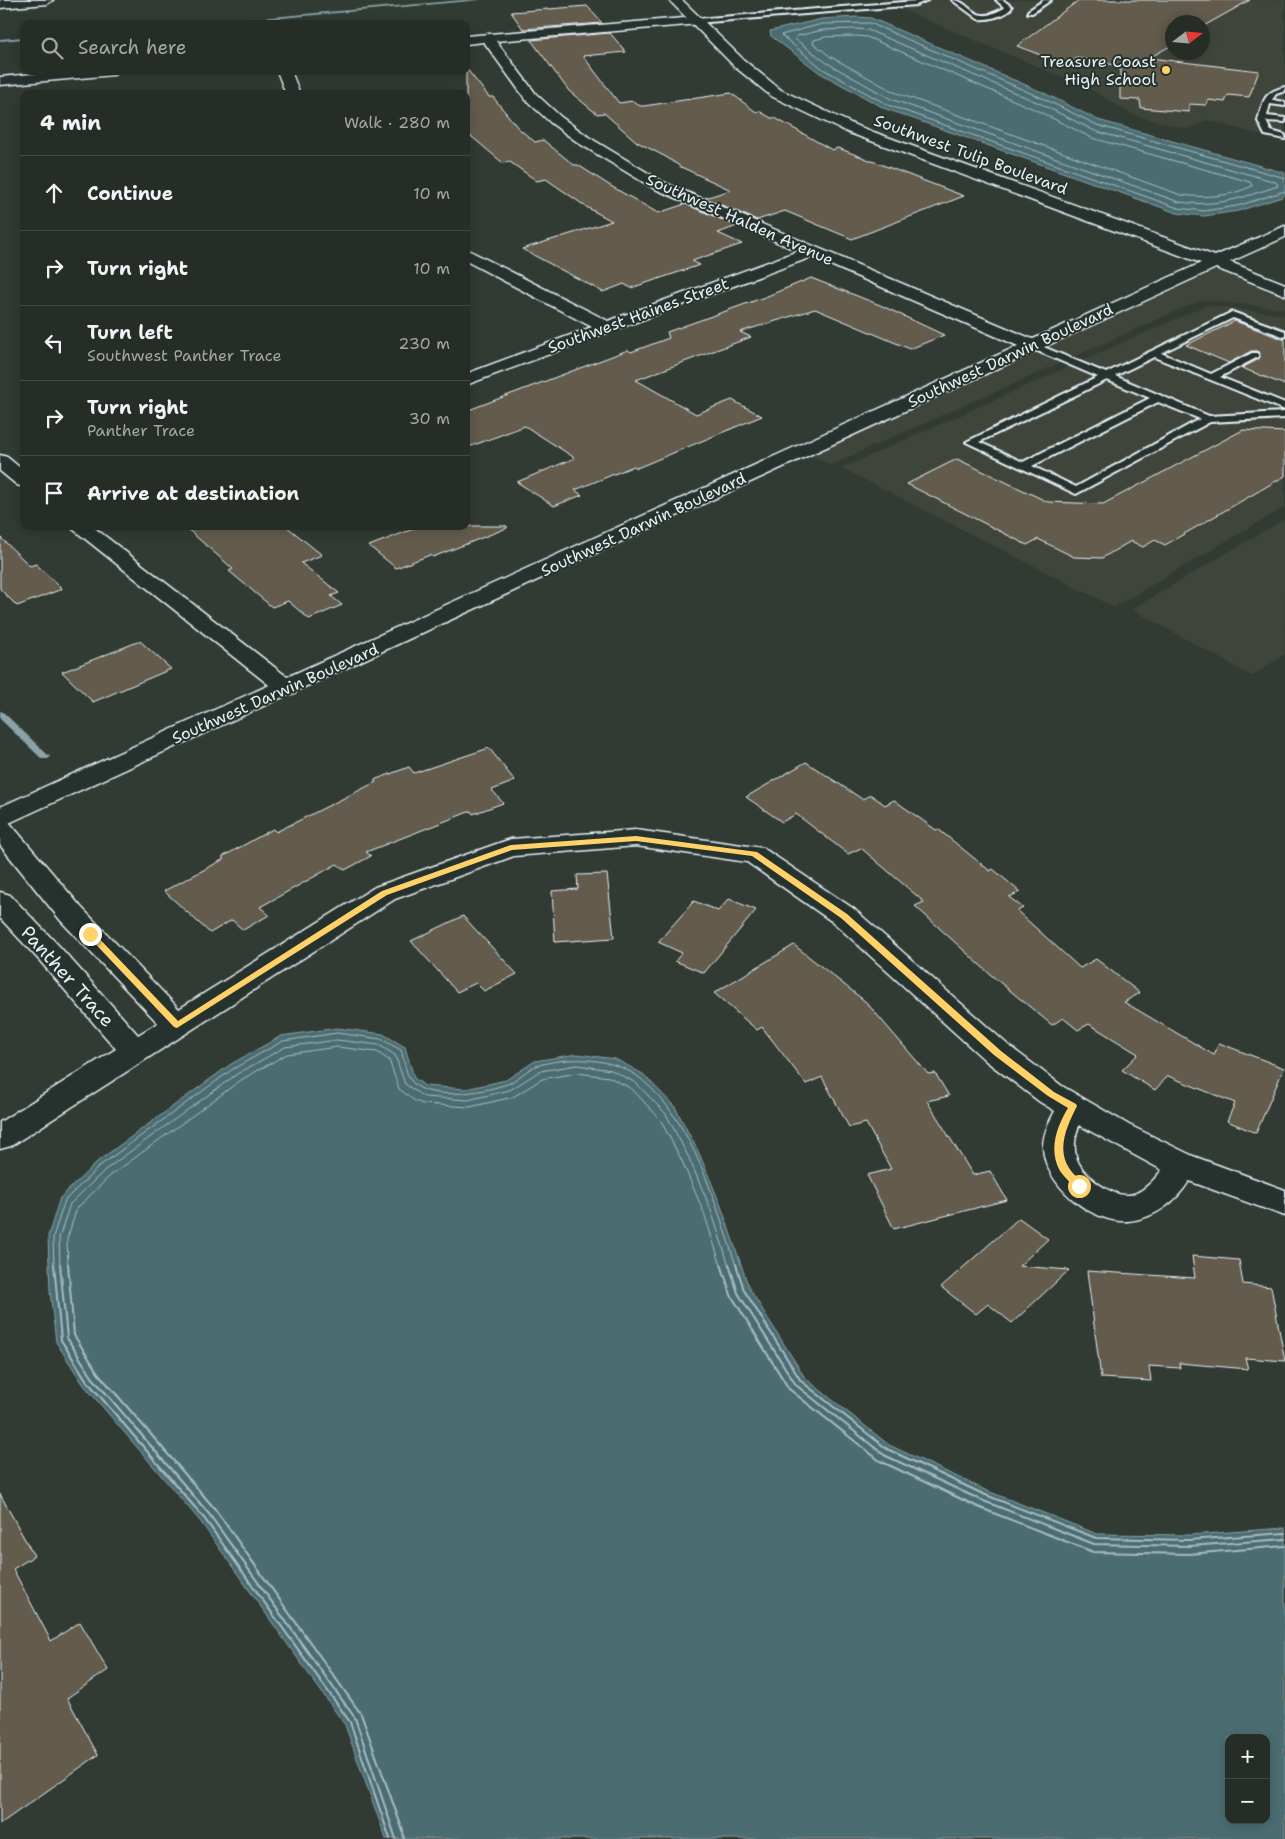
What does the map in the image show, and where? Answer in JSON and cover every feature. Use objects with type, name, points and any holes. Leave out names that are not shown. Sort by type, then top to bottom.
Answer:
[{"type":"street","points":[[0,4],[47,0]]},
{"type":"street","name":"Southwest Tulip Boulevard","points":[[675,0],[740,64],[776,92],[852,129],[1215,262],[1285,290]]},
{"type":"street","points":[[470,40],[696,21]]},
{"type":"street","name":"Southwest Halden Avenue","points":[[487,38],[532,97],[556,120],[585,141],[658,185],[810,252],[1031,345]]},
{"type":"street","points":[[0,81],[66,75]]},
{"type":"street","points":[[286,75],[291,90]]},
{"type":"street","points":[[54,76],[57,90]]},
{"type":"street","name":"Southwest Darwin Boulevard","points":[[0,817],[287,688],[1031,345],[1285,231]]},
{"type":"street","name":"Southwest Haines Street","points":[[470,378],[810,252]]},
{"type":"street","points":[[470,256],[606,327]]},
{"type":"street","points":[[0,461],[20,478]]},
{"type":"street","points":[[84,530],[287,688]]},
{"type":"street","points":[[0,828],[90,934],[177,1025]]},
{"type":"street","points":[[0,1137],[385,893],[511,848],[636,838],[754,854],[844,916],[998,1053],[1051,1094],[1118,1133],[1182,1165],[1285,1204]]},
{"type":"street","name":"Panther Trace","points":[[0,901],[50,954],[136,1052]]},
{"type":"street","points":[[50,954],[90,934]]},
{"type":"street","points":[[1073,1106],[1063,1125],[1058,1148],[1064,1168],[1079,1186],[1096,1199],[1120,1208],[1136,1207],[1158,1195],[1176,1178],[1182,1165]]},
{"type":"lane","points":[[875,5],[879,1],[887,0]]},
{"type":"lane","points":[[696,21],[916,3],[925,0]]},
{"type":"lane","points":[[955,0],[982,18],[990,17],[1009,7],[999,0]]},
{"type":"lane","points":[[1030,12],[1048,0]]},
{"type":"lane","points":[[1285,89],[1274,92],[1269,96],[1262,121],[1268,132],[1285,137]]},
{"type":"lane","points":[[1268,101],[1285,104]]},
{"type":"lane","points":[[1263,118],[1285,120]]},
{"type":"lane","points":[[1208,419],[1076,491],[971,442],[1232,315],[1285,334]]},
{"type":"lane","points":[[1031,345],[1208,419],[1285,416]]},
{"type":"lane","points":[[1154,354],[1285,407]]},
{"type":"lane","points":[[1212,377],[1255,355]]},
{"type":"lane","points":[[1024,466],[1158,398]]},
{"type":"shaded area","name":"Treasure Coast High School","points":[[880,0],[1285,0],[1285,142],[1207,120],[1187,129],[1134,115],[1088,88]]},
{"type":"shaded area","points":[[1217,269],[1285,296],[1285,309],[1204,300],[1197,302],[830,465],[810,455]]},
{"type":"shaded area","points":[[1207,305],[1285,315],[1285,507],[1114,607],[842,468]]},
{"type":"shaded area","points":[[1285,519],[1285,654],[1252,676],[1132,609]]},
{"type":"water","points":[[871,18],[1044,93],[1098,120],[1285,173],[1285,194],[1282,197],[1238,211],[1204,216],[1177,213],[886,109],[820,73],[771,36],[770,31],[822,19]]},
{"type":"water","points":[[337,1028],[383,1034],[405,1047],[414,1078],[425,1086],[466,1089],[506,1080],[535,1061],[577,1054],[615,1059],[643,1074],[675,1107],[699,1153],[721,1206],[749,1288],[805,1378],[889,1445],[985,1490],[1097,1534],[1189,1535],[1285,1528],[1285,1839],[386,1839],[345,1725],[200,1521],[83,1384],[56,1342],[50,1291],[48,1236],[60,1198],[98,1161],[231,1064],[281,1036]]},
{"type":"building","points":[[1079,0],[1250,0],[1210,22],[1210,15],[1165,15],[1165,49],[1149,58],[1259,71],[1249,97],[1228,95],[1225,102],[1209,100],[1206,105],[1189,104],[1189,112],[1141,108],[1140,100],[1120,99],[1120,66],[1077,58],[1071,63],[1051,59],[1017,46]]},
{"type":"building","points":[[587,6],[602,23],[523,29],[511,12]]},
{"type":"building","points":[[610,33],[626,52],[583,56],[619,103],[633,101],[640,106],[644,106],[731,93],[756,112],[759,111],[771,118],[775,118],[832,150],[838,148],[964,196],[852,239],[785,211],[757,220],[705,198],[731,190],[681,167],[637,142],[604,113],[597,114],[569,91],[531,40]]},
{"type":"building","points":[[470,73],[489,97],[493,97],[518,128],[535,142],[543,140],[574,165],[578,165],[658,213],[685,204],[737,226],[718,233],[742,244],[692,261],[700,265],[631,288],[624,284],[603,292],[522,249],[612,221],[588,208],[546,179],[537,181],[510,162],[503,163],[470,135],[470,90],[466,90],[466,75],[470,75]]},
{"type":"building","points":[[811,278],[880,305],[944,335],[910,349],[815,309],[740,332],[751,337],[636,380],[696,414],[732,400],[762,416],[637,468],[634,466],[575,490],[582,495],[554,506],[517,482],[575,458],[525,426],[470,447],[470,409],[628,350],[631,352],[669,338],[667,332],[765,297]]},
{"type":"building","points":[[1235,321],[1285,340],[1285,385],[1242,368],[1259,359],[1260,353],[1258,351],[1251,351],[1229,363],[1186,345]]},
{"type":"building","points":[[1243,430],[1285,432],[1285,476],[1165,545],[1155,540],[1143,547],[1131,541],[1102,558],[1074,557],[1038,539],[1027,545],[907,484],[957,459],[1048,502],[1103,504]]},
{"type":"building","points":[[470,526],[507,526],[507,528],[433,557],[430,555],[396,568],[369,546],[411,530],[470,530]]},
{"type":"building","points":[[189,530],[291,530],[322,555],[301,563],[339,593],[331,596],[342,605],[309,619],[288,601],[272,607],[229,571],[233,569]]},
{"type":"building","points":[[0,537],[30,566],[36,564],[62,589],[17,606],[0,589]]},
{"type":"building","points":[[140,641],[171,669],[93,702],[62,672]]},
{"type":"building","points":[[489,748],[515,781],[492,790],[503,803],[473,814],[471,811],[366,852],[371,856],[345,870],[337,864],[260,907],[269,915],[243,930],[232,920],[210,933],[164,891],[224,859],[222,857],[273,829],[276,832],[376,782],[374,780],[409,767],[414,773]]},
{"type":"building","points":[[806,762],[862,799],[871,795],[885,805],[894,800],[936,830],[938,829],[990,871],[993,869],[1020,892],[1009,897],[1023,908],[1017,911],[1080,968],[1096,959],[1140,993],[1124,1002],[1214,1055],[1219,1043],[1284,1068],[1256,1133],[1227,1121],[1235,1103],[1168,1076],[1155,1090],[1122,1070],[1138,1054],[1089,1024],[1078,1030],[1063,1018],[1052,1025],[991,975],[915,906],[924,902],[861,848],[848,854],[796,814],[782,822],[746,797]]},
{"type":"building","points":[[607,874],[614,938],[555,942],[552,891],[578,889],[577,875]]},
{"type":"building","points":[[729,899],[756,910],[704,973],[675,961],[682,953],[658,942],[694,901],[718,911]]},
{"type":"building","points":[[463,916],[517,974],[484,991],[476,983],[457,992],[411,941]]},
{"type":"building","points":[[794,945],[866,1002],[928,1074],[935,1073],[949,1096],[927,1101],[973,1175],[990,1171],[1007,1200],[894,1229],[867,1175],[891,1169],[866,1123],[849,1127],[822,1077],[806,1084],[762,1027],[757,1030],[714,993]]},
{"type":"building","points":[[1019,1218],[1048,1239],[1019,1266],[1069,1270],[1012,1323],[988,1304],[976,1314],[941,1287]]},
{"type":"building","points":[[1192,1256],[1239,1260],[1243,1284],[1271,1287],[1285,1361],[1245,1358],[1248,1369],[1179,1363],[1180,1368],[1149,1366],[1151,1381],[1101,1378],[1087,1271],[1195,1278]]},
{"type":"building","points":[[0,1494],[34,1556],[13,1569],[51,1641],[80,1622],[108,1670],[67,1698],[98,1755],[0,1824]]},
{"type":"waterway","points":[[242,20],[479,0]]},
{"type":"waterway","points":[[0,40],[20,38]]},
{"type":"waterway","points":[[0,714],[45,757]]},
{"type":"place","name":"Treasure Coast High School","points":[[1166,70]]},
{"type":"route","points":[[90,934],[177,1025],[385,893],[511,848],[636,838],[754,854],[844,916],[998,1053],[1051,1094],[1073,1106],[1063,1125],[1058,1148],[1064,1168],[1079,1186]]}]
